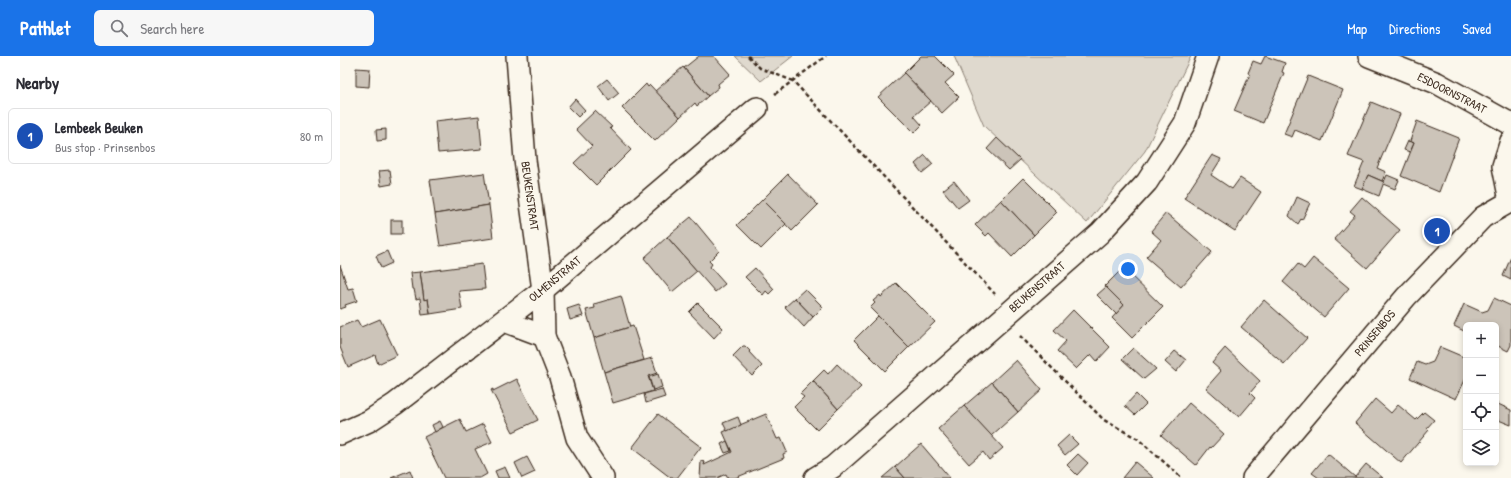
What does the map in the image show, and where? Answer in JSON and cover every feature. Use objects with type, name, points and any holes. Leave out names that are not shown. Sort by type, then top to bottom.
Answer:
[{"type":"street","name":"BEUKENSTRAAT","points":[[517,56],[525,160],[543,290],[544,336],[560,377],[577,438],[603,478]]},
{"type":"street","name":"BEUKENSTRAAT","points":[[815,478],[833,467],[1100,233],[1147,182],[1185,123],[1208,56]]},
{"type":"street","name":"ESDOORNSTRAAT","points":[[1369,56],[1437,83],[1511,124]]},
{"type":"street","name":"OLMENSTRAAT","points":[[340,434],[370,421],[395,404],[504,321],[543,290],[757,108]]},
{"type":"street","name":"PRINSENBOS","points":[[1253,478],[1406,297],[1483,218],[1510,201],[1503,166],[1511,141]]},
{"type":"street","points":[[504,321],[544,336]]},
{"type":"path","points":[[748,56],[760,68],[793,81],[1104,420],[1138,439],[1182,478]]},
{"type":"path","points":[[757,108],[826,56]]},
{"type":"shaded area","points":[[735,56],[793,56],[761,81]]},
{"type":"shaded area","points":[[954,56],[1191,56],[1145,151],[1087,223],[984,126]]},
{"type":"building","points":[[699,56],[714,56],[730,74],[718,84],[719,87],[708,96],[684,68]]},
{"type":"building","points":[[921,56],[935,56],[954,75],[945,83],[959,97],[942,113],[904,73]]},
{"type":"building","points":[[1265,56],[1285,63],[1282,72],[1284,73],[1263,123],[1234,111],[1250,74],[1248,73],[1253,61],[1261,64]]},
{"type":"building","points":[[683,67],[708,96],[697,106],[695,103],[680,117],[655,91]]},
{"type":"building","points":[[356,68],[370,69],[369,87],[356,86]]},
{"type":"building","points":[[904,73],[931,101],[914,116],[922,125],[914,133],[878,97]]},
{"type":"building","points":[[1308,76],[1343,90],[1322,141],[1295,130],[1292,137],[1284,134]]},
{"type":"building","points":[[607,79],[619,93],[609,101],[598,86]]},
{"type":"building","points":[[646,84],[648,87],[650,85],[680,117],[655,141],[622,108]]},
{"type":"building","points":[[575,99],[585,110],[578,117],[568,107]]},
{"type":"building","points":[[1371,102],[1400,114],[1377,168],[1386,172],[1382,181],[1368,175],[1362,189],[1354,186],[1364,162],[1348,156]]},
{"type":"building","points":[[595,111],[612,127],[610,128],[631,150],[596,185],[574,163],[592,146],[576,129]]},
{"type":"building","points":[[479,116],[482,149],[438,153],[435,121]]},
{"type":"building","points":[[1417,121],[1459,138],[1439,192],[1401,176],[1414,143],[1410,141]]},
{"type":"building","points":[[386,129],[386,140],[377,141],[376,130]]},
{"type":"building","points":[[997,138],[1020,160],[1009,170],[987,149]]},
{"type":"building","points":[[1408,141],[1414,143],[1410,152],[1404,150]]},
{"type":"building","points":[[925,155],[933,164],[922,173],[915,164]]},
{"type":"building","points":[[1212,155],[1221,159],[1211,175],[1232,189],[1240,178],[1261,192],[1235,231],[1184,198]]},
{"type":"building","points":[[390,170],[392,184],[381,186],[379,171]]},
{"type":"building","points":[[484,173],[489,205],[435,214],[430,180]]},
{"type":"building","points":[[788,174],[818,205],[792,231],[762,200]]},
{"type":"building","points":[[1368,175],[1384,182],[1379,196],[1362,189]]},
{"type":"building","points":[[1387,175],[1399,180],[1395,189],[1383,184]]},
{"type":"building","points":[[1023,178],[1057,212],[1034,235],[1001,200]]},
{"type":"building","points":[[954,181],[969,200],[958,208],[943,190]]},
{"type":"building","points":[[1297,197],[1310,203],[1302,220],[1301,219],[1298,224],[1289,216]]},
{"type":"building","points":[[1362,197],[1400,230],[1367,268],[1334,239],[1355,215],[1350,211]]},
{"type":"building","points":[[762,200],[786,224],[761,249],[737,225]]},
{"type":"building","points":[[1001,200],[1034,235],[1012,257],[989,233],[986,236],[975,225]]},
{"type":"building","points":[[489,205],[493,238],[440,246],[435,214]]},
{"type":"building","points":[[1166,213],[1212,252],[1181,287],[1146,257],[1161,240],[1151,231]]},
{"type":"building","points":[[691,217],[719,251],[709,261],[712,264],[710,267],[725,284],[715,292],[667,237]]},
{"type":"building","points":[[391,220],[402,220],[402,234],[391,234]]},
{"type":"building","points":[[667,237],[697,271],[672,292],[644,258]]},
{"type":"building","points":[[387,251],[392,263],[381,268],[376,256]]},
{"type":"building","points":[[1511,257],[1511,280],[1503,276]]},
{"type":"building","points":[[1313,258],[1349,288],[1324,317],[1283,282],[1298,264],[1304,269]]},
{"type":"building","points":[[482,264],[485,289],[459,291],[462,309],[430,314],[428,299],[424,300],[420,272]]},
{"type":"building","points":[[340,265],[348,289],[353,288],[357,301],[345,305],[346,307],[340,309]]},
{"type":"building","points":[[755,268],[774,289],[769,294],[766,291],[763,295],[745,277]]},
{"type":"building","points":[[1123,268],[1163,307],[1132,338],[1112,318],[1124,305],[1105,286]]},
{"type":"building","points":[[420,272],[424,300],[428,299],[430,314],[422,315],[420,298],[416,299],[414,289],[412,289],[410,273]]},
{"type":"building","points":[[896,283],[935,322],[909,347],[870,308],[875,303],[873,301],[880,295],[881,297]]},
{"type":"building","points":[[1106,287],[1124,305],[1116,314],[1097,295]]},
{"type":"building","points":[[805,289],[823,307],[813,317],[795,298]]},
{"type":"building","points":[[621,296],[630,327],[594,338],[586,310],[595,308],[594,304]]},
{"type":"building","points":[[795,298],[813,317],[804,327],[785,307]]},
{"type":"building","points":[[1494,298],[1511,306],[1511,345],[1508,351],[1499,346],[1499,322],[1463,322],[1463,330],[1454,326],[1464,304],[1482,312],[1488,310]]},
{"type":"building","points":[[1264,300],[1307,338],[1284,364],[1241,327]]},
{"type":"building","points":[[698,303],[723,328],[714,338],[689,312]]},
{"type":"building","points":[[579,305],[583,316],[570,320],[567,309]]},
{"type":"building","points":[[1073,310],[1110,347],[1097,361],[1091,354],[1076,369],[1057,351],[1066,341],[1054,330]]},
{"type":"building","points":[[878,316],[909,347],[885,371],[854,340]]},
{"type":"building","points":[[380,319],[397,355],[378,364],[375,355],[348,367],[340,347],[340,327],[357,320],[361,327]]},
{"type":"building","points":[[633,326],[644,360],[604,372],[594,338]]},
{"type":"building","points":[[743,346],[750,351],[749,352],[762,366],[752,376],[733,356]]},
{"type":"building","points":[[1440,347],[1463,357],[1463,384],[1456,399],[1410,378],[1417,362],[1425,365],[1433,362]]},
{"type":"building","points":[[1133,348],[1156,369],[1144,379],[1122,359]]},
{"type":"building","points":[[1225,348],[1260,381],[1250,393],[1255,398],[1239,417],[1206,388],[1221,371],[1212,363]]},
{"type":"building","points":[[1175,351],[1186,360],[1176,372],[1165,362]]},
{"type":"building","points":[[652,358],[657,373],[648,376],[653,391],[613,403],[604,372]]},
{"type":"building","points":[[1016,360],[1042,390],[1018,412],[992,382]]},
{"type":"building","points":[[837,364],[861,387],[838,409],[813,381],[824,370],[828,374]]},
{"type":"building","points":[[658,374],[662,387],[653,390],[649,377]]},
{"type":"building","points":[[517,379],[538,420],[513,432],[491,390],[493,389],[493,391]]},
{"type":"building","points":[[813,381],[838,409],[817,430],[794,407],[804,397],[800,394]]},
{"type":"building","points":[[992,382],[1018,412],[991,436],[964,406]]},
{"type":"building","points":[[662,389],[665,397],[646,403],[644,394]]},
{"type":"building","points":[[1136,394],[1146,404],[1135,415],[1125,406]]},
{"type":"building","points":[[1375,399],[1391,413],[1398,405],[1416,420],[1424,412],[1434,420],[1427,428],[1429,430],[1401,463],[1355,423]]},
{"type":"building","points":[[1189,403],[1224,434],[1211,448],[1210,447],[1196,465],[1161,435]]},
{"type":"building","points":[[1499,404],[1511,410],[1511,425],[1499,420]]},
{"type":"building","points":[[964,406],[1003,448],[989,460],[983,452],[969,464],[938,429]]},
{"type":"building","points":[[658,414],[701,447],[677,478],[671,478],[632,448]]},
{"type":"building","points":[[766,414],[777,439],[781,438],[787,452],[783,454],[784,458],[735,478],[728,478],[726,474],[717,478],[700,478],[701,461],[705,462],[704,465],[732,452],[723,432]]},
{"type":"building","points":[[738,417],[741,425],[727,431],[723,423]]},
{"type":"building","points":[[460,419],[466,432],[483,424],[492,442],[475,449],[487,474],[480,478],[444,478],[424,437]]},
{"type":"building","points":[[440,421],[443,427],[435,432],[432,425]]},
{"type":"building","points":[[1069,435],[1078,444],[1065,455],[1057,446]]},
{"type":"building","points":[[727,441],[731,451],[725,453],[721,444]]},
{"type":"building","points":[[921,444],[950,478],[905,478],[895,467]]},
{"type":"building","points":[[1078,454],[1088,463],[1077,475],[1067,465]]},
{"type":"building","points":[[1328,454],[1355,477],[1366,464],[1383,478],[1319,478],[1312,473]]},
{"type":"building","points":[[527,457],[535,472],[522,478],[515,463]]},
{"type":"building","points":[[1135,462],[1154,478],[1122,478]]},
{"type":"building","points":[[505,467],[510,478],[498,478],[495,471]]},
{"type":"building","points":[[895,467],[905,478],[882,478]]},
{"type":"building","points":[[410,470],[413,478],[391,478]]},
{"type":"place","name":"Lembeek Beuken","points":[[1437,231]]}]
